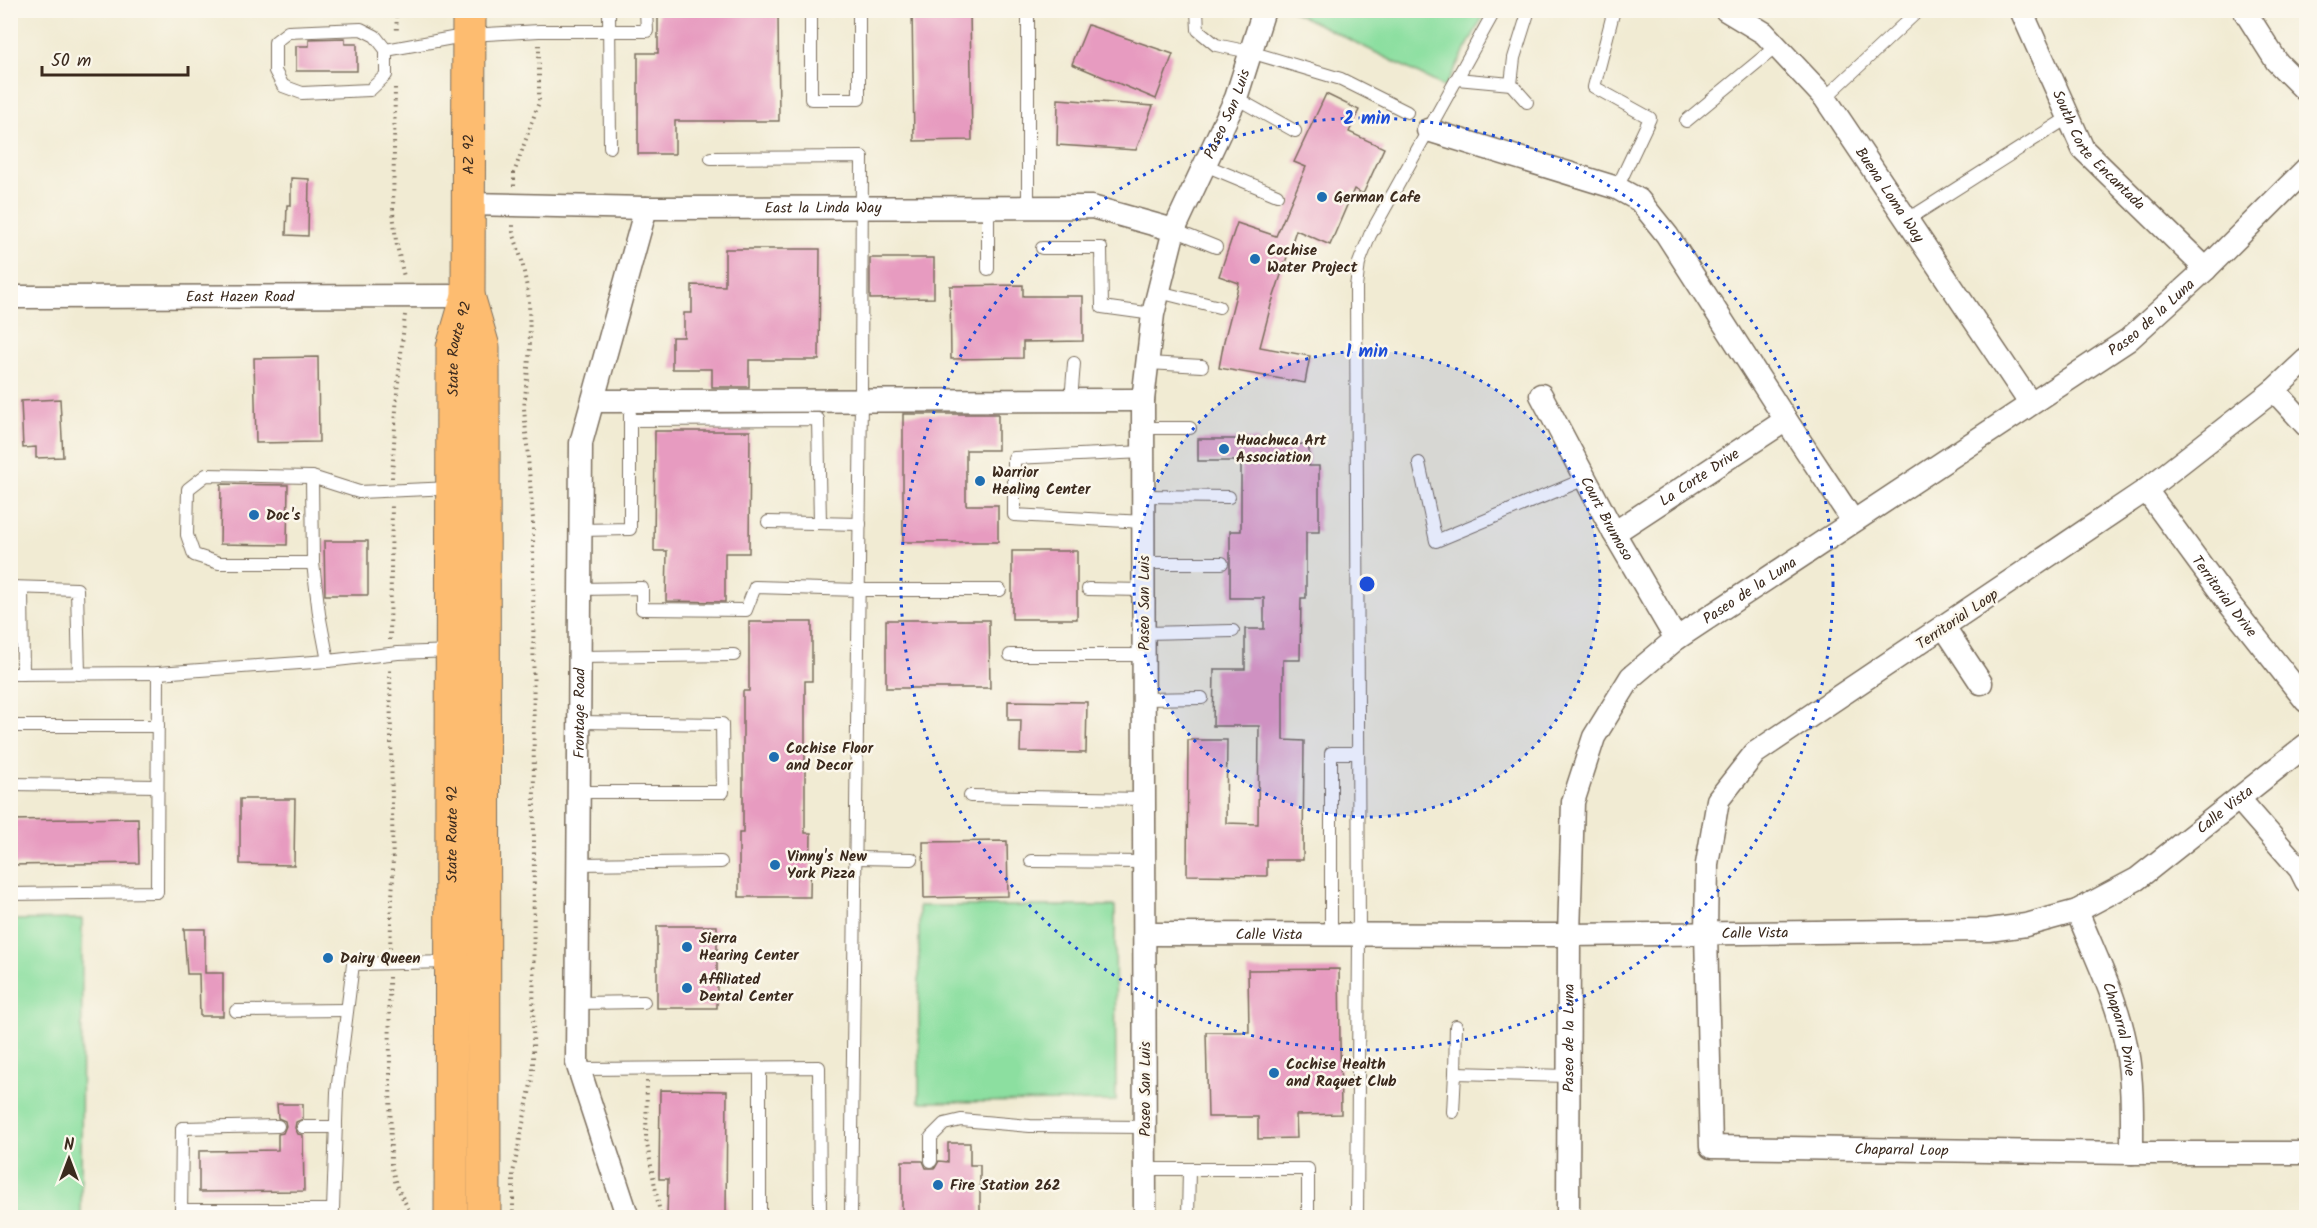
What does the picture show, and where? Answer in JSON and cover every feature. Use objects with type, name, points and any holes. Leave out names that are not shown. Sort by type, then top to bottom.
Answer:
[{"type":"main road","name":"AZ 92","points":[[468,296],[470,23]]},
{"type":"main road","name":"State Route 92","points":[[468,296],[453,347],[453,488],[468,651],[484,1218]]},
{"type":"main road","name":"State Route 92","points":[[451,1218],[452,962],[483,346],[468,296]]},
{"type":"street","name":"Paseo San Luis","points":[[1145,1218],[1143,400],[1153,314],[1174,230],[1236,98],[1264,10]]},
{"type":"street","name":"Buena Loma Way","points":[[1726,10],[1764,33],[1825,98],[2030,403]]},
{"type":"street","name":"South Corte Encantada","points":[[2021,10],[2083,149],[2206,269]]},
{"type":"street","points":[[2244,10],[2277,63],[2307,91]]},
{"type":"street","points":[[1428,130],[1617,188],[1640,200],[1667,235],[1853,521]]},
{"type":"street","name":"Paseo de la Luna","points":[[1569,1218],[1569,935],[1573,802],[1594,737],[1631,677],[1677,639],[2128,340],[2206,269],[2307,169]]},
{"type":"street","name":"East la Linda Way","points":[[470,204],[646,208],[1092,207],[1174,230]]},
{"type":"street","name":"Frontage Road","points":[[628,1218],[581,1069],[577,1063],[581,443],[646,208]]},
{"type":"street","name":"East Hazen Road","points":[[10,297],[468,296]]},
{"type":"street","name":"Territorial Loop","points":[[1706,933],[1707,864],[1718,800],[1755,753],[2146,490],[2274,390],[2307,360]]},
{"type":"street","points":[[2274,390],[2307,425]]},
{"type":"street","name":"Court Brumoso","points":[[1541,395],[1614,533],[1677,639]]},
{"type":"street","points":[[593,401],[630,410],[861,400],[1143,400]]},
{"type":"street","name":"La Corte Drive","points":[[1614,533],[1786,420]]},
{"type":"street","name":"Territorial Drive","points":[[2146,490],[2231,606],[2307,701]]},
{"type":"street","points":[[1944,627],[1982,683]]},
{"type":"street","name":"Calle Vista","points":[[1146,934],[1569,935],[1989,930],[2026,925],[2077,911],[2137,879],[2307,746]]},
{"type":"street","points":[[2239,799],[2307,880]]},
{"type":"street","name":"Chaparral Drive","points":[[2077,911],[2120,1017],[2131,1081],[2132,1153]]},
{"type":"street","name":"Chaparral Loop","points":[[1706,933],[1711,1147],[2307,1153]]},
{"type":"lane","points":[[609,10],[610,147]]},
{"type":"lane","points":[[392,49],[470,23],[538,31],[647,31],[646,10]]},
{"type":"lane","points":[[811,10],[811,99],[859,99],[859,10]]},
{"type":"lane","points":[[1028,10],[1028,207]]},
{"type":"lane","points":[[1197,10],[1198,30],[1216,45],[1250,52],[1341,79],[1407,112]]},
{"type":"lane","points":[[1357,1218],[1359,935],[1356,288],[1359,263],[1370,235],[1495,10]]},
{"type":"lane","points":[[1511,84],[1514,58],[1529,10]]},
{"type":"lane","points":[[1614,10],[1594,87],[1650,118],[1617,188]]},
{"type":"lane","points":[[1825,98],[1919,10]]},
{"type":"lane","points":[[360,29],[375,36],[392,49],[386,75],[370,90],[302,93],[283,86],[275,71],[274,42],[288,32],[360,29]]},
{"type":"lane","points":[[1686,121],[1777,46]]},
{"type":"lane","points":[[1457,79],[1511,84],[1527,102]]},
{"type":"lane","points":[[1236,98],[1295,131]]},
{"type":"lane","points":[[1906,220],[2068,117]]},
{"type":"lane","points":[[711,158],[862,157],[860,524],[851,1218]]},
{"type":"lane","points":[[1205,165],[1277,195]]},
{"type":"lane","points":[[988,207],[988,269]]},
{"type":"lane","points":[[1174,230],[1216,247]]},
{"type":"lane","points":[[1042,248],[1101,248],[1102,306],[1153,314]]},
{"type":"lane","points":[[1159,292],[1219,307]]},
{"type":"lane","points":[[1071,401],[1074,363]]},
{"type":"lane","points":[[1148,363],[1202,366]]},
{"type":"lane","points":[[581,530],[630,529],[630,410],[818,419],[820,524]]},
{"type":"lane","points":[[1144,428],[1190,428]]},
{"type":"lane","points":[[1144,452],[1014,458],[1014,515],[1144,522]]},
{"type":"lane","points":[[1419,463],[1436,541],[1585,479]]},
{"type":"lane","points":[[313,563],[219,563],[194,555],[187,535],[188,489],[206,475],[312,477],[359,492],[453,488]]},
{"type":"lane","points":[[312,477],[313,563],[328,661]]},
{"type":"lane","points":[[1144,496],[1229,497]]},
{"type":"lane","points":[[768,522],[860,524]]},
{"type":"lane","points":[[1144,563],[1222,563]]},
{"type":"lane","points":[[580,589],[642,588],[642,609],[746,610],[755,587],[1000,590]]},
{"type":"lane","points":[[79,674],[77,589],[16,588],[17,674],[79,674],[158,673],[328,661],[390,654],[468,651]]},
{"type":"lane","points":[[1088,589],[1144,590]]},
{"type":"lane","points":[[1144,633],[1233,631]]},
{"type":"lane","points":[[580,657],[734,655]]},
{"type":"lane","points":[[1010,655],[1144,655]]},
{"type":"lane","points":[[10,894],[157,892],[158,673]]},
{"type":"lane","points":[[1145,699],[1202,698]]},
{"type":"lane","points":[[579,722],[722,724],[723,792],[579,792]]},
{"type":"lane","points":[[10,726],[158,726]]},
{"type":"lane","points":[[1331,935],[1331,753],[1358,753]]},
{"type":"lane","points":[[10,783],[157,786]]},
{"type":"lane","points":[[970,796],[1145,799]]},
{"type":"lane","points":[[856,858],[912,859]]},
{"type":"lane","points":[[1032,861],[1145,862]]},
{"type":"lane","points":[[579,864],[721,862]]},
{"type":"lane","points":[[278,1126],[182,1128],[181,1214],[333,1210],[337,1092],[353,964],[452,962]]},
{"type":"lane","points":[[578,1003],[644,1002]]},
{"type":"lane","points":[[236,1011],[347,1010]]},
{"type":"lane","points":[[1453,1112],[1456,1026]]},
{"type":"lane","points":[[581,1069],[819,1067],[820,1218]]},
{"type":"lane","points":[[760,1068],[760,1218]]},
{"type":"lane","points":[[1455,1073],[1569,1076]]},
{"type":"lane","points":[[931,1161],[931,1137],[944,1124],[961,1120],[1030,1126],[1145,1127]]},
{"type":"lane","points":[[303,1127],[336,1127]]},
{"type":"lane","points":[[1145,1169],[1308,1169],[1308,1218]]},
{"type":"lane","points":[[1188,1218],[1189,1169]]},
{"type":"path","points":[[396,10],[392,49],[393,212],[403,273],[406,322],[397,392],[392,491],[390,654],[393,876],[389,963],[391,1164],[396,1185],[413,1218]]},
{"type":"path","points":[[513,1218],[513,1173],[533,1074],[534,836],[533,519],[524,408],[530,348],[529,299],[522,261],[513,232],[514,173],[539,102],[541,64],[538,31]]},
{"type":"path","points":[[647,1068],[646,1139],[661,1218]]},
{"type":"green space","points":[[1292,11],[1486,11],[1445,87]]},
{"type":"green space","points":[[919,906],[1115,906],[1116,1101],[919,1102]]},
{"type":"green space","points":[[82,919],[81,1217],[11,1217],[11,920]]},
{"type":"building","points":[[658,10],[778,10],[779,121],[675,121],[675,154],[638,154],[638,53],[658,53]]},
{"type":"building","points":[[912,10],[970,10],[972,140],[914,141]]},
{"type":"building","points":[[1088,25],[1173,54],[1156,99],[1072,64]]},
{"type":"building","points":[[345,38],[345,44],[357,44],[357,71],[296,71],[296,46],[309,46],[309,39]]},
{"type":"building","points":[[1326,94],[1359,110],[1349,132],[1384,148],[1363,194],[1354,189],[1330,245],[1296,230],[1271,305],[1260,347],[1310,356],[1305,383],[1219,368],[1239,283],[1219,276],[1237,223],[1276,236],[1306,167],[1294,162]]},
{"type":"building","points":[[1058,99],[1153,106],[1136,150],[1057,145]]},
{"type":"building","points":[[291,178],[309,179],[308,236],[286,235],[287,205],[291,205]]},
{"type":"building","points":[[725,249],[820,249],[819,360],[749,360],[749,387],[712,387],[712,369],[672,369],[672,337],[684,337],[684,313],[692,313],[692,285],[725,286]]},
{"type":"building","points":[[870,258],[934,258],[934,298],[870,299]]},
{"type":"building","points":[[1023,285],[1023,296],[1083,296],[1083,341],[1023,342],[1023,358],[951,359],[950,286]]},
{"type":"building","points":[[318,357],[319,442],[256,443],[254,358]]},
{"type":"building","points":[[60,399],[63,457],[36,458],[36,447],[23,448],[21,401]]},
{"type":"building","points":[[903,414],[998,414],[998,450],[966,450],[966,505],[998,505],[998,542],[903,542]]},
{"type":"building","points":[[655,431],[750,431],[749,553],[725,553],[725,602],[666,601],[667,551],[654,551]]},
{"type":"building","points":[[1198,439],[1258,439],[1258,445],[1309,444],[1309,466],[1319,466],[1319,532],[1306,532],[1306,598],[1301,598],[1300,660],[1283,660],[1283,740],[1304,741],[1303,860],[1267,860],[1267,876],[1187,875],[1188,740],[1227,740],[1226,823],[1258,824],[1259,726],[1213,726],[1214,669],[1245,669],[1245,629],[1264,629],[1264,598],[1230,598],[1230,531],[1241,531],[1241,461],[1198,461]]},
{"type":"building","name":"Doc's","points":[[221,484],[288,485],[287,545],[220,544]]},
{"type":"building","points":[[324,541],[368,541],[368,595],[325,595]]},
{"type":"building","points":[[1012,551],[1077,551],[1077,619],[1012,619]]},
{"type":"building","points":[[886,620],[989,620],[990,688],[886,688]]},
{"type":"building","points":[[749,622],[812,622],[812,681],[805,681],[805,833],[811,833],[810,897],[739,897],[739,833],[743,833],[743,691],[749,691]]},
{"type":"building","points":[[1008,701],[1087,702],[1086,753],[1020,752],[1021,720],[1008,720]]},
{"type":"building","points":[[240,799],[295,799],[294,865],[240,864]]},
{"type":"building","points":[[138,818],[139,863],[10,865],[10,820]]},
{"type":"building","points":[[1007,841],[1008,896],[924,898],[923,842]]},
{"type":"building","points":[[657,926],[717,926],[717,1008],[657,1008]]},
{"type":"building","points":[[184,929],[205,929],[205,973],[223,973],[223,1016],[200,1016],[199,974],[187,974]]},
{"type":"building","name":"Cochise Health and Raquet Club","points":[[1339,969],[1341,1114],[1296,1115],[1297,1138],[1258,1139],[1258,1117],[1208,1117],[1206,1032],[1249,1032],[1248,970]]},
{"type":"building","points":[[660,1090],[727,1091],[726,1217],[667,1217],[668,1179],[659,1179]]},
{"type":"building","points":[[277,1104],[303,1104],[303,1119],[296,1122],[295,1128],[298,1134],[303,1135],[304,1191],[199,1192],[199,1151],[278,1150],[278,1134],[283,1133],[286,1126],[285,1121],[278,1118]]},
{"type":"building","name":"Fire Station 262","points":[[948,1143],[970,1143],[970,1165],[980,1165],[980,1218],[902,1218],[902,1161],[923,1161],[926,1168],[935,1168],[939,1161],[948,1162]]},
{"type":"place","name":"German Cafe","points":[[1322,197]]},
{"type":"place","name":"Cochise Water Project","points":[[1255,259]]},
{"type":"place","name":"Huachuca Art Association","points":[[1224,449]]},
{"type":"place","name":"Warrior Healing Center","points":[[980,481]]},
{"type":"place","name":"Doc's","points":[[254,515]]},
{"type":"place","name":"Cochise Floor and Decor","points":[[774,757]]},
{"type":"place","name":"Vinny's New York Pizza","points":[[775,865]]},
{"type":"place","name":"Sierra Hearing Center","points":[[687,947]]},
{"type":"place","name":"Dairy Queen","points":[[328,958]]},
{"type":"place","name":"Affiliated Dental Center","points":[[687,988]]},
{"type":"place","name":"Cochise Health and Raquet Club","points":[[1274,1073]]},
{"type":"place","name":"Fire Station 262","points":[[938,1185]]}]
